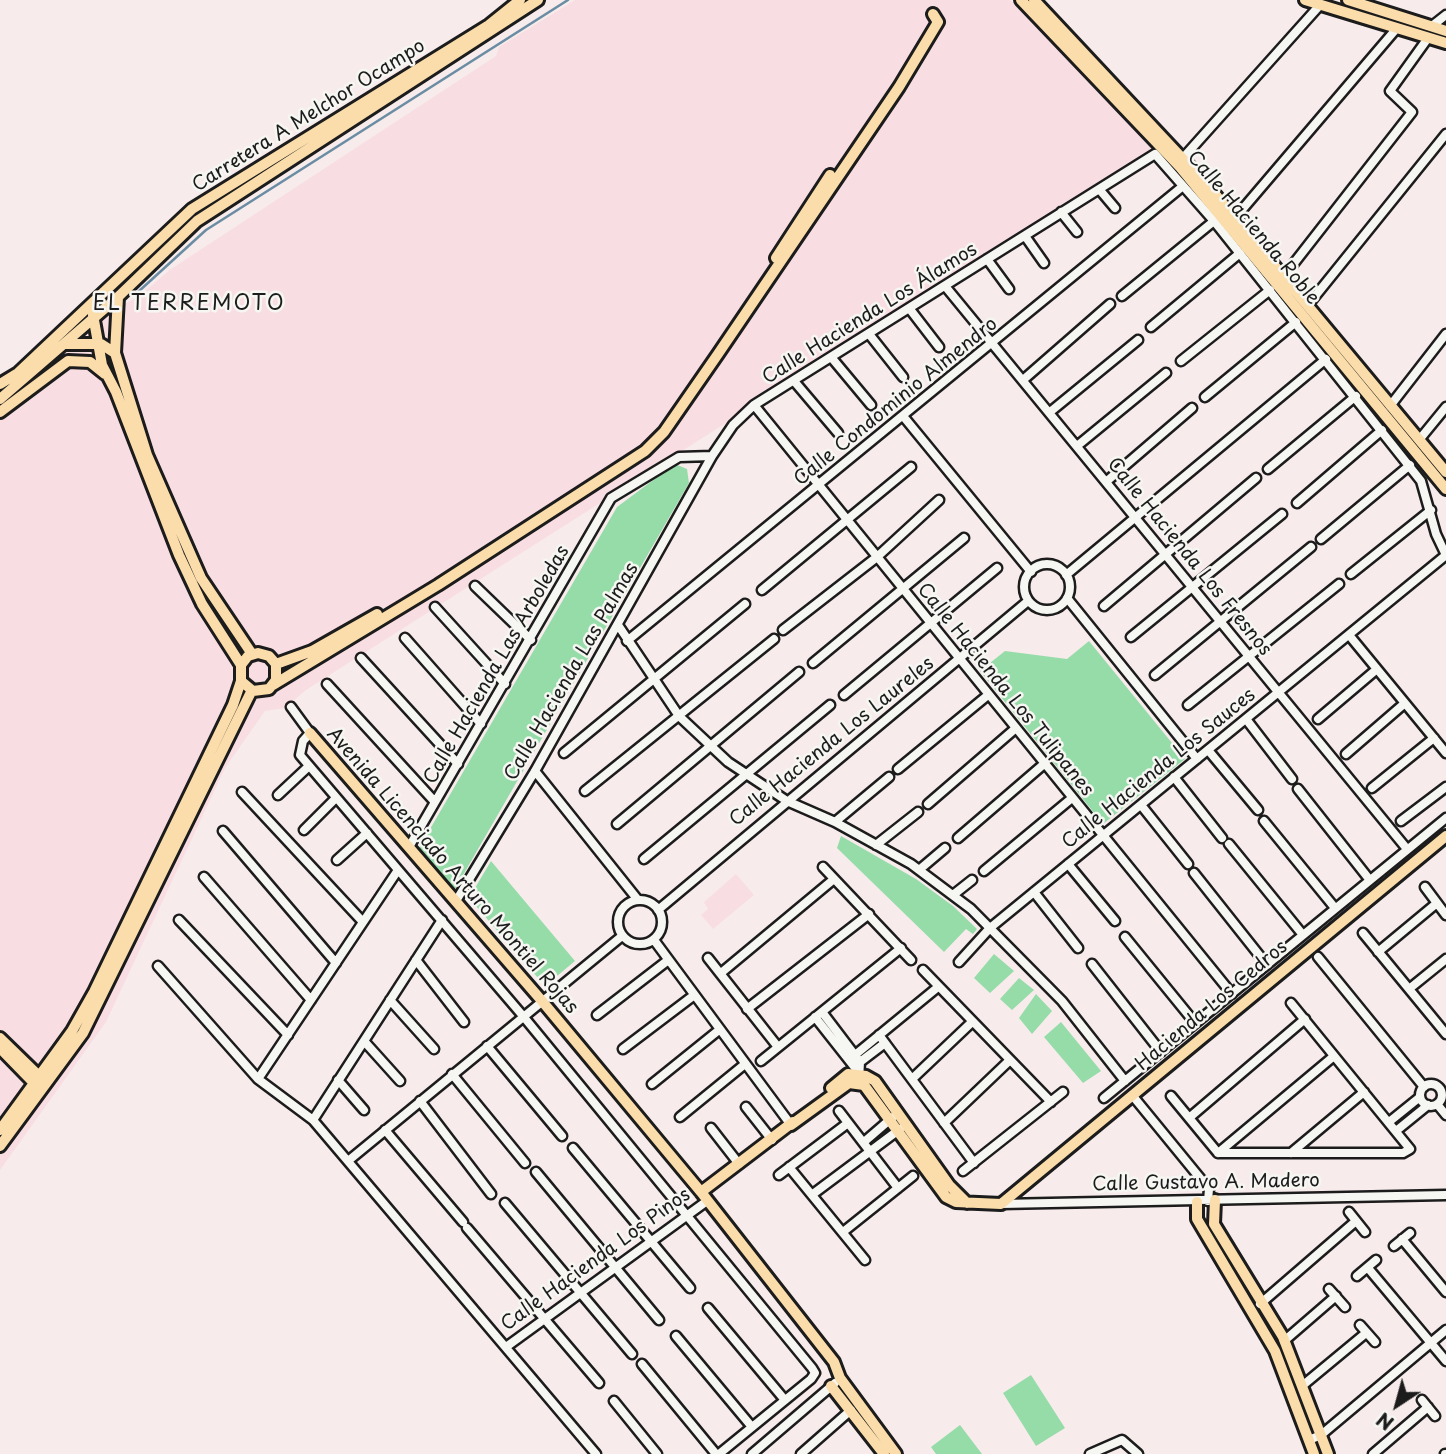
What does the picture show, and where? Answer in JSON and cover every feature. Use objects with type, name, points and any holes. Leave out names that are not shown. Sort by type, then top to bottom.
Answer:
[{"type":"main road","name":"Carretera A Melchor Ocampo","points":[[0,383],[33,359],[192,209],[489,25],[520,0]]},
{"type":"main road","name":"Carretera A Melchor Ocampo","points":[[117,297],[197,221],[538,0]]},
{"type":"main road","name":"Calle Hacienda Roble","points":[[1021,0],[1181,167],[1446,489]]},
{"type":"main road","name":"Calle Hacienda Roble","points":[[1034,0],[1183,158],[1446,472]]},
{"type":"main road","points":[[1305,0],[1397,28],[1446,31]]},
{"type":"main road","points":[[1348,0],[1430,32],[1446,43]]},
{"type":"main road","points":[[241,681],[252,690],[264,691],[438,585],[645,451],[664,432],[806,226],[899,87],[936,26],[938,18],[933,14],[894,84],[660,429],[642,447],[436,581],[312,651],[276,664]]},
{"type":"main road","points":[[0,1130],[72,1031],[94,992],[233,705],[241,681],[240,665],[191,580],[102,365],[93,310],[174,233],[192,209]]},
{"type":"main road","points":[[0,399],[117,297]]},
{"type":"main road","points":[[117,297],[115,353],[148,455],[177,530],[201,578],[253,654]]},
{"type":"main road","points":[[33,359],[39,360],[64,344],[97,344],[115,353]]},
{"type":"main road","points":[[0,412],[68,361],[90,362],[109,378]]},
{"type":"main road","points":[[240,665],[253,654],[269,656],[276,664],[278,675],[273,685]]},
{"type":"main road","points":[[0,1146],[83,1033],[252,690]]},
{"type":"main road","name":"Avenida Licenciado Arturo Montiel Rojas","points":[[310,733],[542,1001],[704,1197],[834,1362],[836,1382],[879,1452]]},
{"type":"main road","name":"Hacienda Los Cedros","points":[[1001,1204],[1446,836]]},
{"type":"main road","points":[[0,1038],[36,1079]]},
{"type":"main road","points":[[0,1048],[36,1079]]},
{"type":"main road","points":[[859,1069],[869,1089],[901,1128]]},
{"type":"main road","name":"Calle Hacienda Los Pinos","points":[[704,1197],[739,1164],[849,1083],[859,1069]]},
{"type":"main road","name":"Calle Gustavo A. Madero","points":[[901,1128],[946,1197],[967,1203],[1001,1204]]},
{"type":"main road","points":[[1207,1201],[1214,1224],[1284,1341],[1328,1454]]},
{"type":"main road","points":[[1207,1201],[1197,1219],[1275,1351],[1314,1454]]},
{"type":"main road","name":"Avenida Licenciado Arturo Montiel Rojas","points":[[836,1382],[896,1454]]},
{"type":"street","points":[[1183,158],[1320,5]]},
{"type":"street","points":[[1284,276],[1412,111],[1390,91],[1430,32],[1446,15]]},
{"type":"street","points":[[1235,218],[1397,28]]},
{"type":"street","points":[[1308,305],[1446,134]]},
{"type":"street","name":"Calle Hacienda Roble","points":[[1154,154],[1214,221],[1422,481],[1436,534],[1446,555]]},
{"type":"street","name":"Calle Hacienda Los Álamos","points":[[712,456],[733,425],[754,405],[1154,154]]},
{"type":"street","name":"Calle Condominio Almendro","points":[[628,641],[1183,186]]},
{"type":"street","points":[[1099,189],[1115,208]]},
{"type":"street","points":[[1061,212],[1077,232]]},
{"type":"street","points":[[1122,296],[1214,221]]},
{"type":"street","points":[[1025,236],[1044,263]]},
{"type":"street","points":[[1151,327],[1240,253]]},
{"type":"street","points":[[987,260],[1010,289]]},
{"type":"street","name":"Calle Hacienda Los Fresnos","points":[[945,286],[1408,849]]},
{"type":"street","points":[[1181,362],[1270,290]]},
{"type":"street","points":[[1023,380],[1110,304]]},
{"type":"street","points":[[909,308],[939,347]]},
{"type":"street","points":[[1205,397],[1296,322]]},
{"type":"street","points":[[869,334],[903,377]]},
{"type":"street","points":[[1390,406],[1446,334]]},
{"type":"street","points":[[1050,412],[1138,340]]},
{"type":"street","points":[[831,357],[871,405]]},
{"type":"street","points":[[1066,575],[1134,515],[1326,359]]},
{"type":"street","points":[[1077,446],[1166,373]]},
{"type":"street","points":[[794,381],[838,433]]},
{"type":"street","points":[[1268,469],[1356,396]]},
{"type":"street","name":"Calle Hacienda Los Tulipanes","points":[[754,405],[1232,993]]},
{"type":"street","points":[[1419,440],[1446,407]]},
{"type":"street","points":[[1107,481],[1192,408]]},
{"type":"street","points":[[903,416],[1031,572]]},
{"type":"street","points":[[1297,503],[1382,429]]},
{"type":"street","name":"Calle Hacienda Las Arboledas","points":[[409,847],[611,498],[679,457],[712,456]]},
{"type":"street","name":"Calle Hacienda Las Palmas","points":[[456,901],[535,771],[712,456]]},
{"type":"street","points":[[1321,539],[1410,465]]},
{"type":"street","points":[[762,590],[848,522],[911,467]]},
{"type":"street","points":[[1104,606],[1256,478]]},
{"type":"street","points":[[783,630],[877,557],[939,500]]},
{"type":"street","points":[[1351,574],[1431,510]]},
{"type":"street","points":[[1131,637],[1282,514]]},
{"type":"street","points":[[813,663],[964,538]]},
{"type":"street","points":[[1155,675],[1311,547]]},
{"type":"street","name":"Calle Hacienda Los Sauces","points":[[959,962],[990,928],[1446,555]]},
{"type":"street","points":[[1053,565],[1066,575],[1070,587],[1061,606],[1044,610],[1028,601],[1024,591],[1031,572],[1037,567],[1053,565]]},
{"type":"street","points":[[844,695],[997,568]]},
{"type":"street","points":[[1188,705],[1339,584]]},
{"type":"street","points":[[475,586],[531,640]]},
{"type":"street","points":[[1067,598],[1197,759]]},
{"type":"street","name":"Calle Hacienda Los Laureles","points":[[658,909],[1028,601]]},
{"type":"street","points":[[564,753],[745,604]]},
{"type":"street","points":[[435,607],[505,684]]},
{"type":"street","points":[[618,625],[679,716],[711,746],[748,776],[787,800],[876,845],[919,870],[953,895],[990,928],[1062,1001],[1125,1081]]},
{"type":"street","points":[[1349,635],[1446,753]]},
{"type":"street","points":[[405,638],[481,724]]},
{"type":"street","points":[[585,790],[774,639]]},
{"type":"street","points":[[361,658],[458,764]]},
{"type":"street","points":[[1318,719],[1377,668]]},
{"type":"street","points":[[617,824],[799,672]]},
{"type":"street","points":[[327,684],[435,803]]},
{"type":"street","points":[[898,769],[988,695]]},
{"type":"street","points":[[1346,754],[1405,703]]},
{"type":"street","points":[[644,859],[748,776],[830,705]]},
{"type":"street","points":[[291,707],[310,733]]},
{"type":"street","points":[[1246,719],[1293,779]]},
{"type":"street","points":[[928,804],[1016,728]]},
{"type":"street","name":"Avenida Licenciado Arturo Montiel Rojas","points":[[310,733],[300,748],[300,755],[523,1016],[688,1214],[815,1373],[785,1399]]},
{"type":"street","points":[[1372,788],[1434,738]]},
{"type":"street","points":[[1208,750],[1258,810]]},
{"type":"street","points":[[958,838],[1044,764]]},
{"type":"street","points":[[278,795],[309,766]]},
{"type":"street","points":[[535,771],[638,900]]},
{"type":"street","points":[[835,822],[888,777]]},
{"type":"street","points":[[1174,777],[1303,935]]},
{"type":"street","points":[[1401,821],[1446,787]]},
{"type":"street","points":[[1298,789],[1369,879]]},
{"type":"street","points":[[242,792],[363,922]]},
{"type":"street","points":[[304,830],[336,798]]},
{"type":"street","points":[[984,871],[1072,798]]},
{"type":"street","points":[[1141,804],[1188,864]]},
{"type":"street","points":[[876,845],[918,812]]},
{"type":"street","points":[[1104,1098],[1446,818]]},
{"type":"street","points":[[1264,821],[1335,908]]},
{"type":"street","points":[[223,831],[336,962]]},
{"type":"street","points":[[337,860],[367,833]]},
{"type":"street","points":[[919,870],[945,848]]},
{"type":"street","points":[[1068,864],[1115,921]]},
{"type":"street","points":[[823,867],[912,960]]},
{"type":"street","points":[[258,1079],[398,870]]},
{"type":"street","points":[[1194,873],[1267,965]]},
{"type":"street","points":[[205,877],[312,1000]]},
{"type":"street","points":[[721,973],[834,879]]},
{"type":"street","points":[[953,895],[972,880]]},
{"type":"street","points":[[1424,887],[1446,915]]},
{"type":"street","points":[[1034,892],[1078,948]]},
{"type":"street","points":[[638,900],[649,902],[658,909],[663,922],[654,940],[637,945],[622,936],[618,916],[625,905],[638,900]]},
{"type":"street","points":[[1378,952],[1437,904]]},
{"type":"street","points":[[747,1009],[869,914]]},
{"type":"street","points":[[179,920],[288,1035]]},
{"type":"street","points":[[313,1120],[442,920]]},
{"type":"street","points":[[1363,933],[1409,989],[1442,1022],[1446,1034]]},
{"type":"street","points":[[348,1161],[622,936]]},
{"type":"street","points":[[1125,937],[1195,1023]]},
{"type":"street","points":[[654,940],[791,1125]]},
{"type":"street","points":[[761,1061],[901,948]]},
{"type":"street","points":[[1318,957],[1424,1087]]},
{"type":"street","points":[[708,958],[778,1047]]},
{"type":"street","points":[[1409,989],[1446,959]]},
{"type":"street","points":[[416,960],[464,1022]]},
{"type":"street","points":[[597,1015],[667,961]]},
{"type":"street","points":[[1092,964],[1161,1052]]},
{"type":"street","points":[[158,965],[258,1079],[313,1120],[596,1454]]},
{"type":"street","points":[[923,970],[1051,1102]]},
{"type":"street","points":[[859,1069],[880,1035],[938,987]]},
{"type":"street","points":[[623,1049],[693,996]]},
{"type":"street","points":[[390,1000],[434,1049]]},
{"type":"street","points":[[1218,1153],[1403,1153],[1410,1149],[1292,1003]]},
{"type":"street","points":[[819,1015],[859,1069]]},
{"type":"street","points":[[1189,1118],[1305,1019]]},
{"type":"street","points":[[912,1079],[972,1022]]},
{"type":"street","points":[[652,1084],[719,1030]]},
{"type":"street","points":[[880,1035],[974,1163]]},
{"type":"street","points":[[364,1041],[400,1081]]},
{"type":"street","points":[[859,1069],[886,1043]]},
{"type":"street","points":[[487,1046],[562,1136]]},
{"type":"street","points":[[843,1046],[859,1069]]},
{"type":"street","points":[[1218,1153],[1335,1056]]},
{"type":"street","points":[[944,1123],[1010,1060]]},
{"type":"street","points":[[680,1117],[745,1064]]},
{"type":"street","points":[[452,1074],[525,1163]]},
{"type":"street","points":[[338,1080],[364,1110]]},
{"type":"street","points":[[1389,1122],[1420,1097],[1424,1087],[1430,1084],[1442,1085],[1441,1096],[1432,1105],[1396,1130]]},
{"type":"street","points":[[963,1171],[1063,1092]]},
{"type":"street","points":[[1291,1153],[1364,1092]]},
{"type":"street","points":[[1132,1095],[1209,1189],[1207,1201]]},
{"type":"street","points":[[1171,1096],[1218,1153]]},
{"type":"street","points":[[1420,1097],[1446,1115]]},
{"type":"street","points":[[420,1101],[491,1194]]},
{"type":"street","points":[[746,1107],[772,1140]]},
{"type":"street","points":[[839,1111],[898,1188]]},
{"type":"street","points":[[864,1143],[893,1116]]},
{"type":"street","points":[[779,1175],[848,1123]]},
{"type":"street","points":[[711,1128],[739,1164]]},
{"type":"street","points":[[813,1194],[901,1128]]},
{"type":"street","points":[[385,1130],[599,1383]]},
{"type":"street","points":[[573,1148],[690,1287]]},
{"type":"street","points":[[789,1167],[865,1260]]},
{"type":"street","points":[[536,1172],[659,1320]]},
{"type":"street","points":[[843,1231],[913,1176]]},
{"type":"street","name":"Calle Gustavo A. Madero","points":[[1001,1204],[1446,1195]]},
{"type":"street","name":"Calle Hacienda Los Pinos","points":[[506,1347],[652,1242],[688,1214],[704,1197]]},
{"type":"street","points":[[505,1203],[632,1354]]},
{"type":"street","points":[[1349,1212],[1365,1232]]},
{"type":"street","points":[[1251,1311],[1356,1221]]},
{"type":"street","points":[[1394,1246],[1410,1233]]},
{"type":"street","points":[[1402,1239],[1446,1292]]},
{"type":"street","points":[[1357,1276],[1376,1260]]},
{"type":"street","points":[[1368,1268],[1446,1361]]},
{"type":"street","points":[[1284,1341],[1332,1293],[1345,1307]]},
{"type":"street","points":[[642,1364],[718,1454],[785,1399],[708,1308]]},
{"type":"street","points":[[1360,1325],[1375,1342]]},
{"type":"street","points":[[1309,1440],[1321,1435],[1446,1330]]},
{"type":"street","points":[[1302,1386],[1366,1333]]},
{"type":"street","points":[[676,1336],[752,1427]]},
{"type":"street","points":[[752,1454],[836,1382]]},
{"type":"street","points":[[614,1401],[657,1454]]},
{"type":"street","points":[[1373,1454],[1425,1404],[1435,1416]]},
{"type":"street","points":[[801,1454],[851,1410]]},
{"type":"street","points":[[1090,1454],[1122,1440],[1138,1454]]},
{"type":"shaded area","points":[[575,0],[1010,0],[1154,147],[932,292],[306,690],[285,708],[265,711],[225,768],[106,1022],[0,1170],[0,415],[110,311],[138,297],[171,269],[496,56],[499,47]]},
{"type":"shaded area","points":[[736,874],[754,895],[713,929],[701,915],[708,909],[704,902]]},
{"type":"green space","points":[[675,464],[687,469],[689,483],[455,889],[419,848],[617,507]]},
{"type":"green space","points":[[1089,641],[1185,759],[1103,824],[980,671],[1005,651],[1067,659]]},
{"type":"green space","points":[[841,836],[916,879],[953,906],[977,929],[973,934],[966,929],[944,952],[837,848]]},
{"type":"green space","points":[[491,861],[575,961],[545,986],[469,898]]},
{"type":"green space","points":[[994,954],[1014,971],[990,993],[974,978]]},
{"type":"green space","points":[[1019,978],[1034,990],[1012,1010],[1000,999]]},
{"type":"green space","points":[[1036,994],[1052,1011],[1032,1034],[1019,1018]]},
{"type":"green space","points":[[1061,1022],[1101,1071],[1083,1083],[1044,1037]]},
{"type":"green space","points":[[1031,1375],[1065,1428],[1036,1446],[1003,1393]]},
{"type":"green space","points":[[960,1425],[982,1454],[936,1454],[931,1447]]},
{"type":"waterway","points":[[138,292],[206,230],[568,0]]},
{"type":"district","name":"EL TERREMOTO","points":[[189,304]]}]
